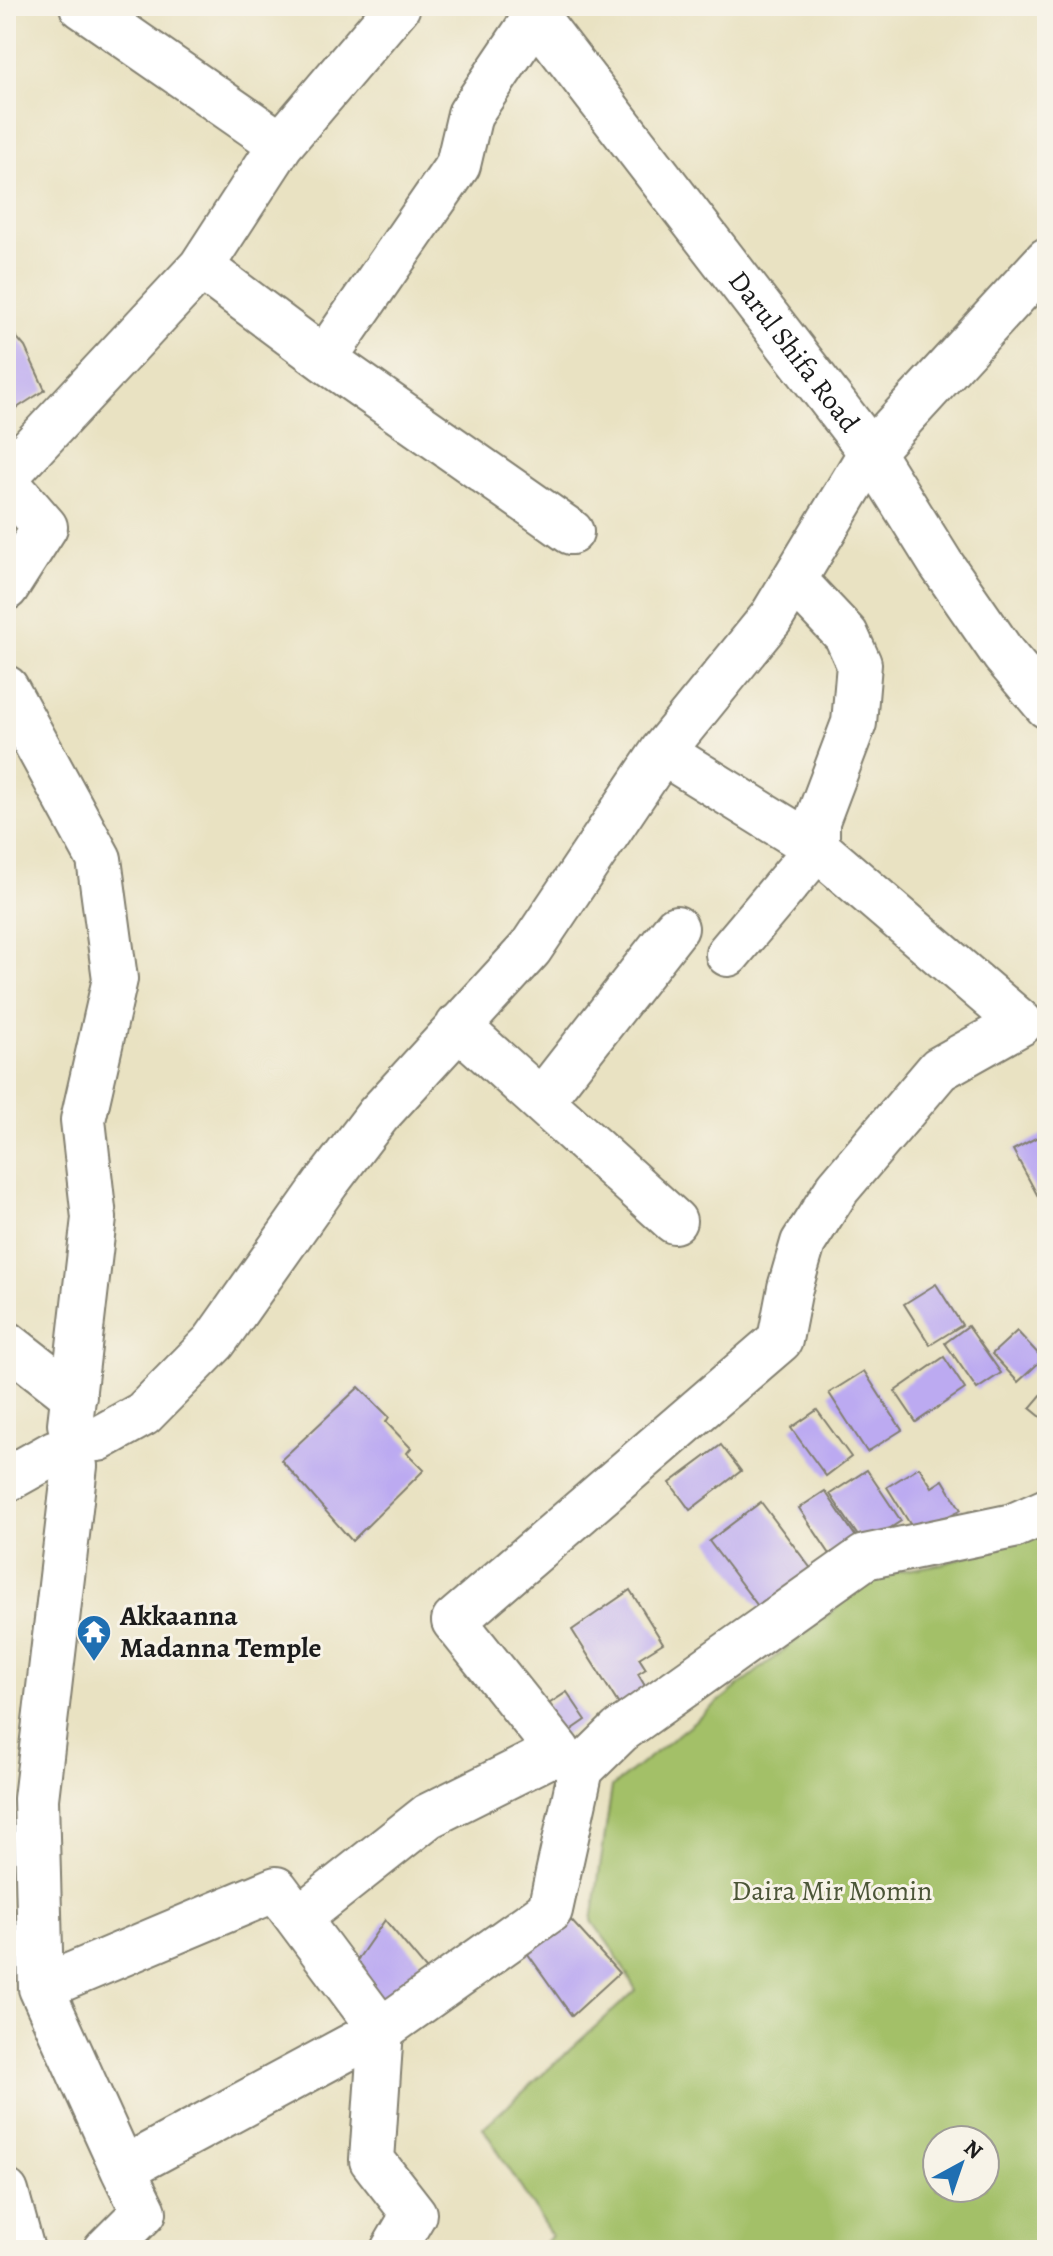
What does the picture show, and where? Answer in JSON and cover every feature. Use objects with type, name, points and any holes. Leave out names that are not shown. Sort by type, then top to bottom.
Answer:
[{"type":"main road","points":[[82,6],[281,144]]},
{"type":"main road","points":[[6,588],[45,527],[6,479],[201,267],[281,144],[398,6]]},
{"type":"main road","points":[[324,359],[458,165],[470,114],[532,11]]},
{"type":"main road","name":"Darul Shifa Road","points":[[532,11],[871,452],[941,564],[1004,655],[1047,706]]},
{"type":"main road","points":[[6,1480],[75,1435],[143,1414],[214,1342],[370,1126],[530,949],[662,752],[771,618],[871,452],[1047,260]]},
{"type":"main road","points":[[201,267],[324,359],[571,532]]},
{"type":"main road","points":[[728,954],[817,848],[817,821],[854,723],[859,664],[846,635],[794,580]]},
{"type":"main road","points":[[6,688],[99,859],[115,979],[83,1120],[94,1218],[75,1435],[21,1803],[41,1988],[144,2212],[106,2250]]},
{"type":"main road","points":[[123,2169],[381,2030],[550,1910],[570,1760],[454,1621],[780,1340],[803,1243],[838,1188],[939,1069],[1021,1023],[817,848],[662,752]]},
{"type":"main road","points":[[541,1101],[676,928]]},
{"type":"main road","points":[[458,1026],[674,1221]]},
{"type":"main road","points":[[6,1343],[75,1435]]},
{"type":"main road","points":[[299,1918],[428,1816],[570,1760],[620,1731],[865,1557],[1013,1526],[1047,1511]]},
{"type":"main road","points":[[41,1988],[276,1889],[381,2030],[372,2160],[414,2214],[393,2250]]},
{"type":"main road","points":[[6,2192],[22,2250]]},
{"type":"green space","name":"Daira Mir Momin","points":[[1047,1529],[1047,2250],[539,2250],[551,2235],[483,2128],[636,1990],[592,1921],[612,1787],[850,1597],[867,1577],[946,1563]]},
{"type":"building","points":[[6,325],[25,347],[45,390],[6,415]]},
{"type":"building","points":[[1047,1132],[1047,1213],[1013,1150]]},
{"type":"building","points":[[936,1284],[962,1325],[930,1345],[904,1304]]},
{"type":"building","points":[[968,1326],[1001,1373],[977,1389],[945,1343]]},
{"type":"building","points":[[1017,1331],[1043,1359],[1018,1382],[992,1354]]},
{"type":"building","points":[[944,1357],[965,1389],[916,1422],[895,1391]]},
{"type":"building","points":[[864,1371],[902,1430],[867,1452],[829,1393]]},
{"type":"building","points":[[359,1387],[389,1417],[386,1422],[411,1448],[407,1453],[424,1470],[352,1541],[281,1460]]},
{"type":"building","points":[[1047,1388],[1047,1422],[1030,1408]]},
{"type":"building","points":[[817,1410],[851,1457],[826,1476],[791,1428]]},
{"type":"building","points":[[721,1445],[741,1471],[690,1510],[670,1483]]},
{"type":"building","points":[[919,1467],[932,1487],[943,1480],[961,1510],[915,1532],[887,1487]]},
{"type":"building","points":[[867,1470],[901,1521],[864,1545],[830,1494]]},
{"type":"building","points":[[825,1491],[862,1546],[836,1563],[799,1508]]},
{"type":"building","points":[[761,1502],[815,1574],[764,1614],[709,1541]]},
{"type":"building","points":[[630,1590],[663,1643],[639,1658],[646,1669],[638,1674],[648,1691],[621,1708],[572,1630]]},
{"type":"building","points":[[567,1692],[586,1720],[554,1742],[535,1713]]},
{"type":"building","points":[[569,1918],[619,1973],[572,2016],[523,1947]]},
{"type":"building","points":[[385,1920],[431,1975],[378,2018],[347,1975]]},
{"type":"place","name":"Akkaanna Madanna Temple","points":[[94,1663]]}]
